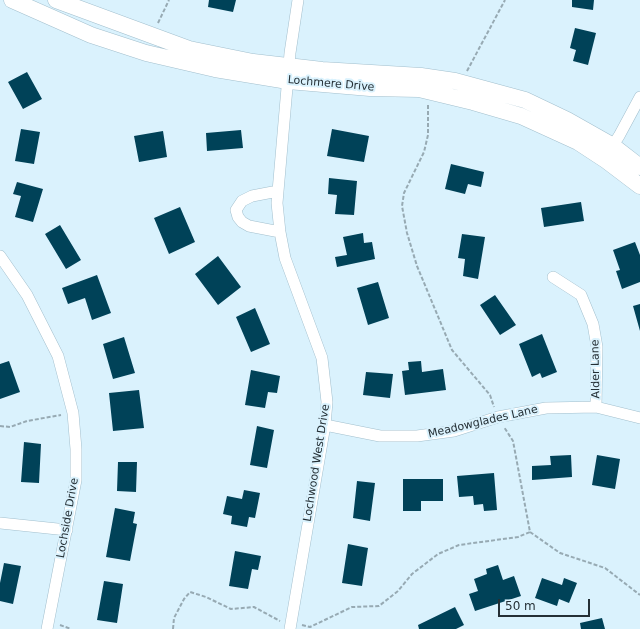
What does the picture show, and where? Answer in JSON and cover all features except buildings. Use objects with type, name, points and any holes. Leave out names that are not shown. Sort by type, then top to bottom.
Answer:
[{"type":"street","name":"Lochmere Drive","points":[[12,0],[91,35],[146,53],[223,71],[289,73],[322,70],[421,76],[455,81],[526,100],[567,120],[608,152],[640,186]]},
{"type":"street","name":"Lochmere Drive","points":[[56,0],[189,49],[253,62],[289,73]]},
{"type":"street","name":"Lochwood West Drive","points":[[291,626],[325,425],[327,396],[322,358],[316,339],[290,276],[280,232],[278,191],[289,73],[298,0]]},
{"type":"street","points":[[608,152],[640,97]]},
{"type":"street","name":"Lochmere Drive","points":[[608,152],[640,167]]},
{"type":"street","points":[[278,191],[252,196],[242,201],[236,210],[238,218],[249,226],[280,232]]},
{"type":"street","name":"Lochside Drive","points":[[0,256],[27,295],[58,356],[73,413],[76,480],[47,629]]},
{"type":"street","name":"Alder Lane","points":[[554,277],[581,295],[593,324],[598,347],[596,407]]},
{"type":"street","name":"Meadowglades Lane","points":[[325,425],[375,435],[417,436],[454,431],[498,417],[546,408],[596,407],[640,418]]},
{"type":"street","points":[[0,523],[67,530]]},
{"type":"path","points":[[155,29],[169,0]]},
{"type":"path","points":[[467,72],[505,0]]},
{"type":"path","points":[[428,105],[428,134],[424,152],[404,193],[402,206],[407,233],[417,266],[452,350],[490,395],[498,417],[513,441],[530,532],[560,553],[605,568],[640,595]]},
{"type":"path","points":[[0,426],[10,427],[27,421],[73,413]]},
{"type":"path","points":[[173,629],[174,618],[184,599],[190,592],[206,597],[231,609],[254,607],[291,626],[310,627],[352,607],[379,606],[398,591],[412,574],[438,554],[459,545],[518,537],[530,532]]},
{"type":"path","points":[[54,629],[60,625],[71,629]]}]
